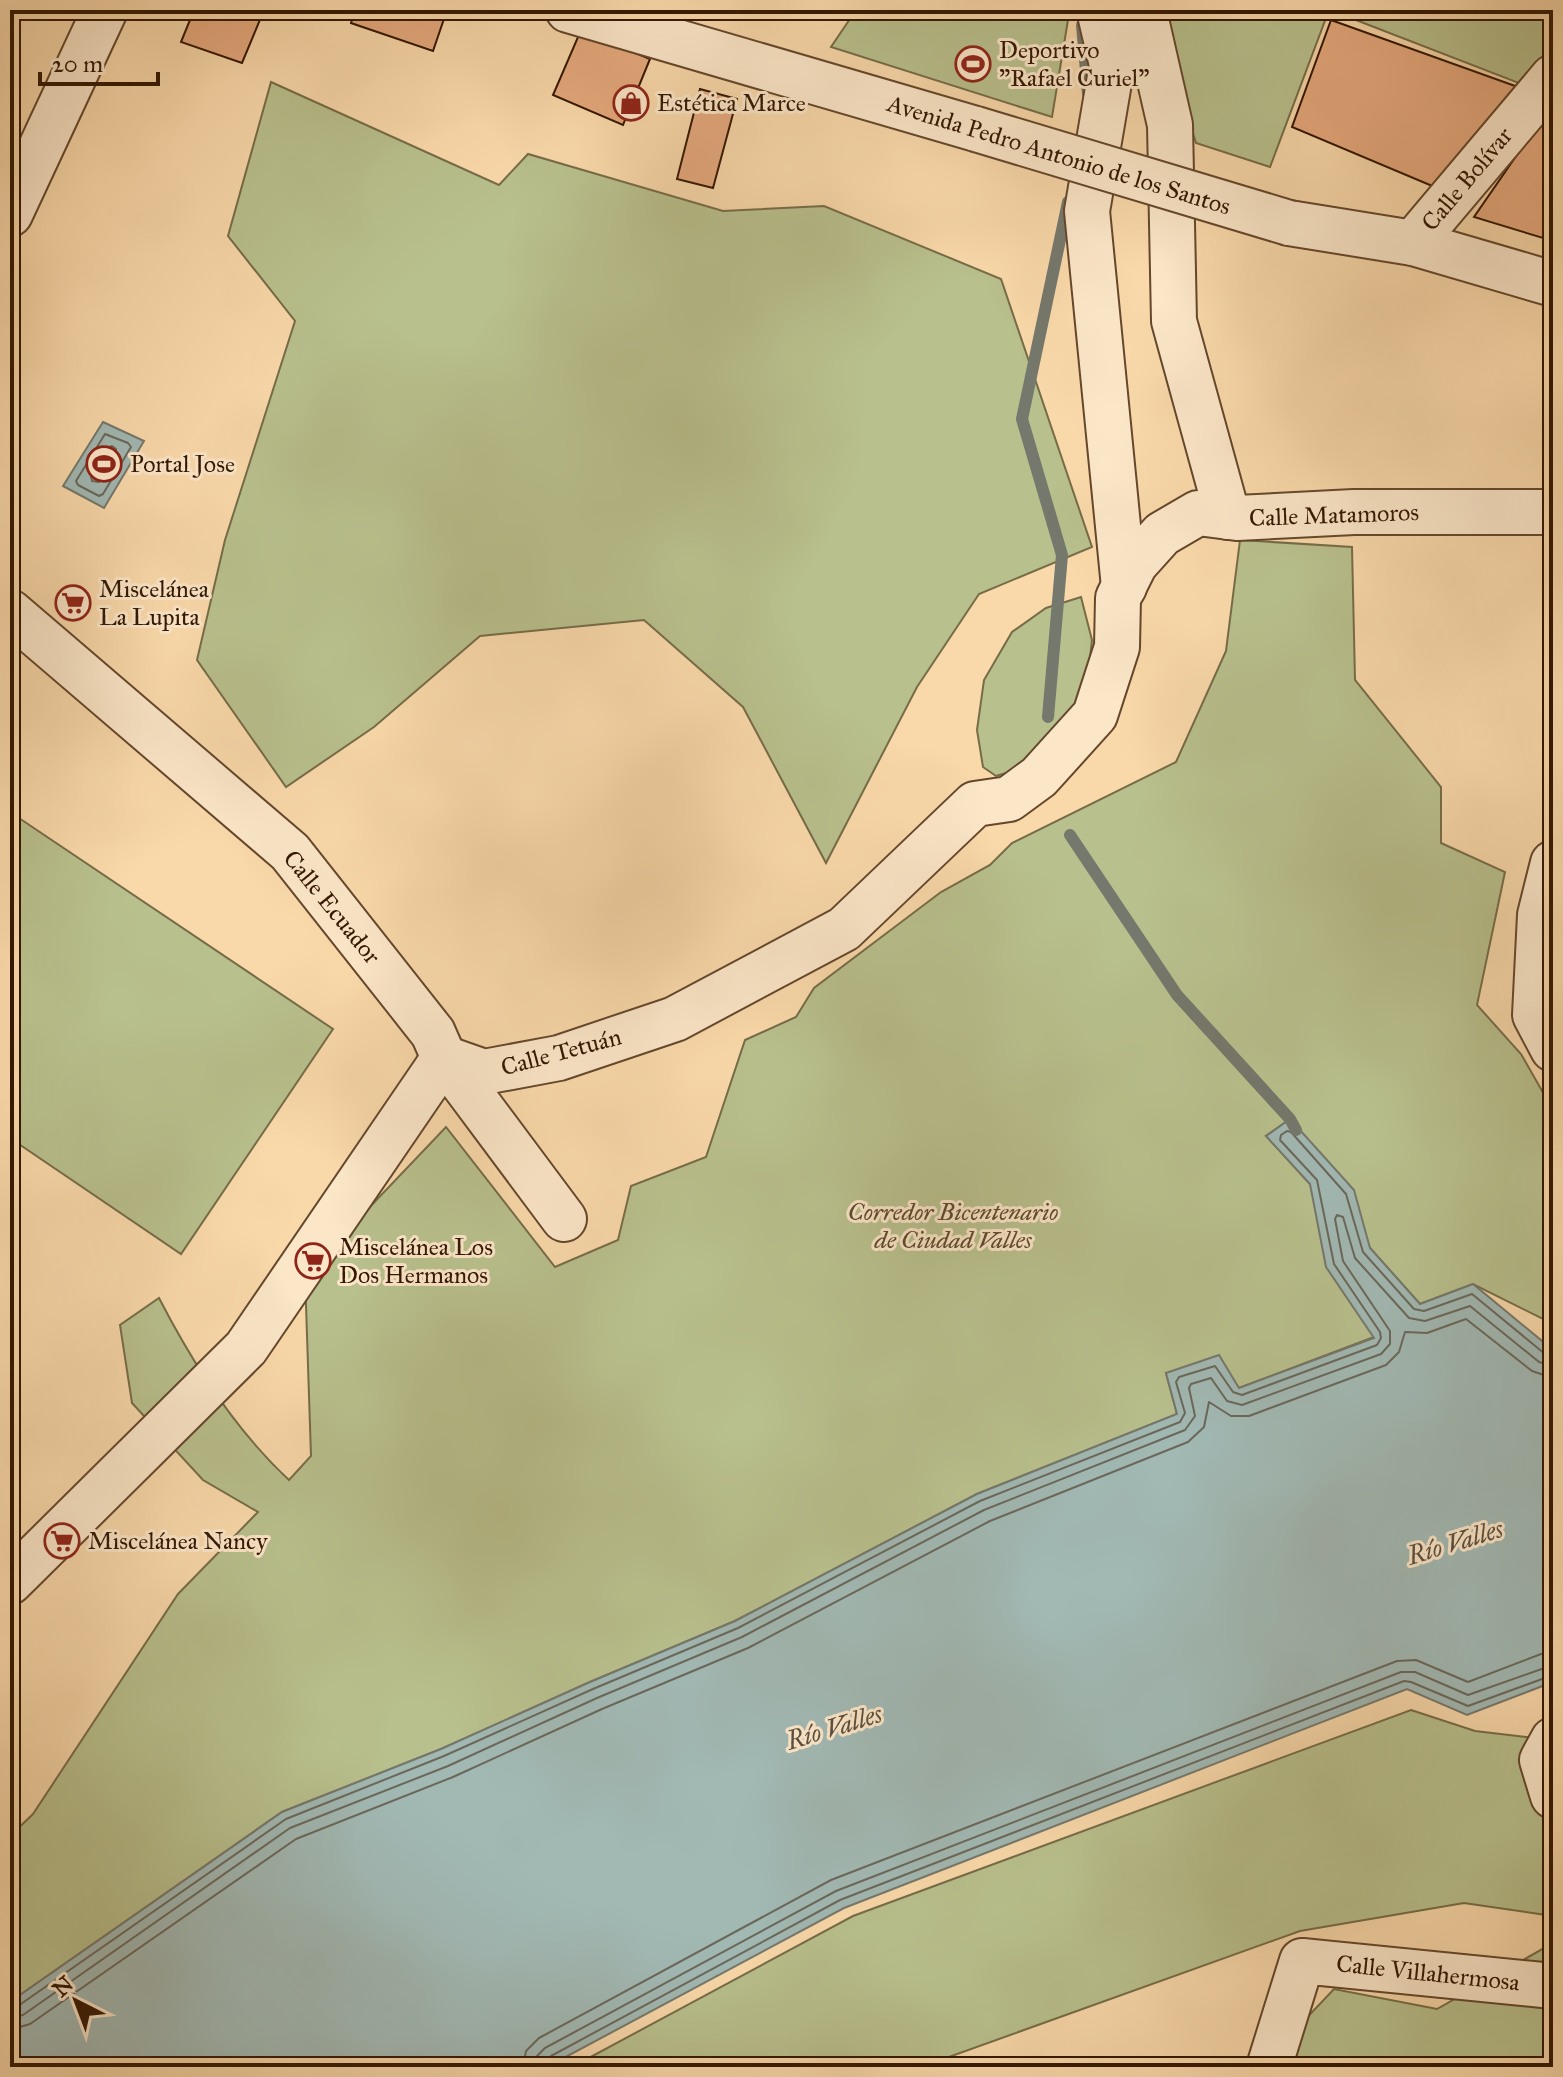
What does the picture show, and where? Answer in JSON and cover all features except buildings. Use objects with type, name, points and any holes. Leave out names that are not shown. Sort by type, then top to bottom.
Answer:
[{"type":"street","points":[[10,214],[105,10]]},
{"type":"street","name":"Avenida Pedro Antonio de los Santos","points":[[568,10],[1289,223],[1413,243],[1553,284]]},
{"type":"street","name":"Calle Tetuán","points":[[444,1058],[484,1072],[559,1058],[675,1019],[844,929],[975,804],[1009,799],[1039,777],[1095,715],[1117,647],[1118,598],[1129,576],[1087,211],[1112,65],[1099,10]]},
{"type":"street","points":[[1135,10],[1147,24],[1170,125],[1174,321],[1228,517]]},
{"type":"street","name":"Calle Bolívar","points":[[1413,243],[1553,77]]},
{"type":"street","name":"Calle Matamoros","points":[[1129,576],[1162,534],[1198,513],[1228,517],[1354,512],[1553,512]]},
{"type":"street","name":"Calle Ecuador","points":[[10,612],[290,852],[433,1033],[444,1058],[564,1219]]},
{"type":"street","points":[[1553,863],[1540,915],[1535,1015],[1553,1049]]},
{"type":"street","points":[[10,1582],[246,1348],[444,1058]]},
{"type":"street","points":[[1553,1740],[1542,1760],[1553,1796]]},
{"type":"street","name":"Calle Villahermosa","points":[[1269,2067],[1302,1961],[1553,1986]]},
{"type":"green space","name":"Deportivo \"Rafael Curiel\"","points":[[856,10],[1056,10],[1069,14],[1052,117],[831,47]]},
{"type":"green space","points":[[1144,10],[1329,10],[1270,167],[1196,143],[1161,32]]},
{"type":"green space","points":[[1330,10],[1553,10],[1553,103],[1537,90]]},
{"type":"green space","points":[[271,82],[499,185],[528,154],[723,211],[824,206],[1001,279],[1092,547],[979,594],[917,687],[826,863],[743,707],[644,620],[480,636],[374,727],[286,787],[197,660],[225,540],[295,321],[228,236]]},
{"type":"green space","name":"Corredor Bicentenario de Ciudad Valles","points":[[1240,540],[1352,547],[1355,680],[1441,787],[1441,843],[1505,872],[1477,1005],[1521,1054],[1553,1110],[1553,1324],[1473,1284],[1420,1304],[1370,1248],[1290,1119],[1266,1136],[1310,1184],[1374,1337],[1239,1388],[1166,1373],[1177,1414],[977,1494],[735,1621],[441,1749],[282,1812],[10,2002],[10,1836],[33,1814],[178,1594],[258,1512],[203,1480],[132,1403],[120,1325],[159,1298],[216,1395],[250,1439],[289,1480],[311,1456],[305,1275],[446,1127],[555,1267],[618,1240],[631,1186],[706,1157],[745,1040],[796,1017],[814,988],[941,892],[990,865],[1012,843],[1176,762],[1226,651]]},
{"type":"green space","points":[[1081,597],[1092,640],[1086,695],[1027,767],[996,776],[983,767],[977,730],[984,680],[1012,632],[1046,608]]},
{"type":"green space","points":[[10,812],[333,1029],[181,1254],[10,1138]]},
{"type":"green space","points":[[1411,1710],[1475,1731],[1553,1740],[1553,1916],[1464,1903],[1300,1931],[921,2067],[572,2067],[853,1916]]},
{"type":"green space","points":[[1553,1943],[1553,2067],[1260,2067],[1334,1989],[1437,2009]]},
{"type":"water","name":"Portal Jose","points":[[103,422],[144,441],[104,508],[63,486]]},
{"type":"water","name":"Río Valles","points":[[1290,1119],[1354,1190],[1370,1248],[1420,1304],[1473,1284],[1553,1350],[1553,1682],[1467,1715],[1407,1689],[844,1908],[547,2067],[10,2067],[10,2002],[282,1812],[441,1749],[735,1621],[977,1494],[1177,1414],[1166,1373],[1219,1355],[1239,1388],[1374,1338],[1326,1267],[1310,1184],[1266,1136]]},
{"type":"waterway","points":[[1082,25],[1088,94]]},
{"type":"waterway","points":[[1048,717],[1062,555],[1022,419],[1068,202]]},
{"type":"waterway","points":[[1070,835],[1177,995],[1290,1119],[1296,1130]]},
{"type":"place","name":"Deportivo \"Rafael Curiel\"","points":[[973,64]]},
{"type":"place","name":"Estética Marce","points":[[631,103]]},
{"type":"place","name":"Portal Jose","points":[[104,464]]},
{"type":"place","name":"Miscelánea La Lupita","points":[[73,603]]},
{"type":"place","name":"Miscelánea Los Dos Hermanos","points":[[313,1261]]},
{"type":"place","name":"Miscelánea Nancy","points":[[62,1541]]}]
